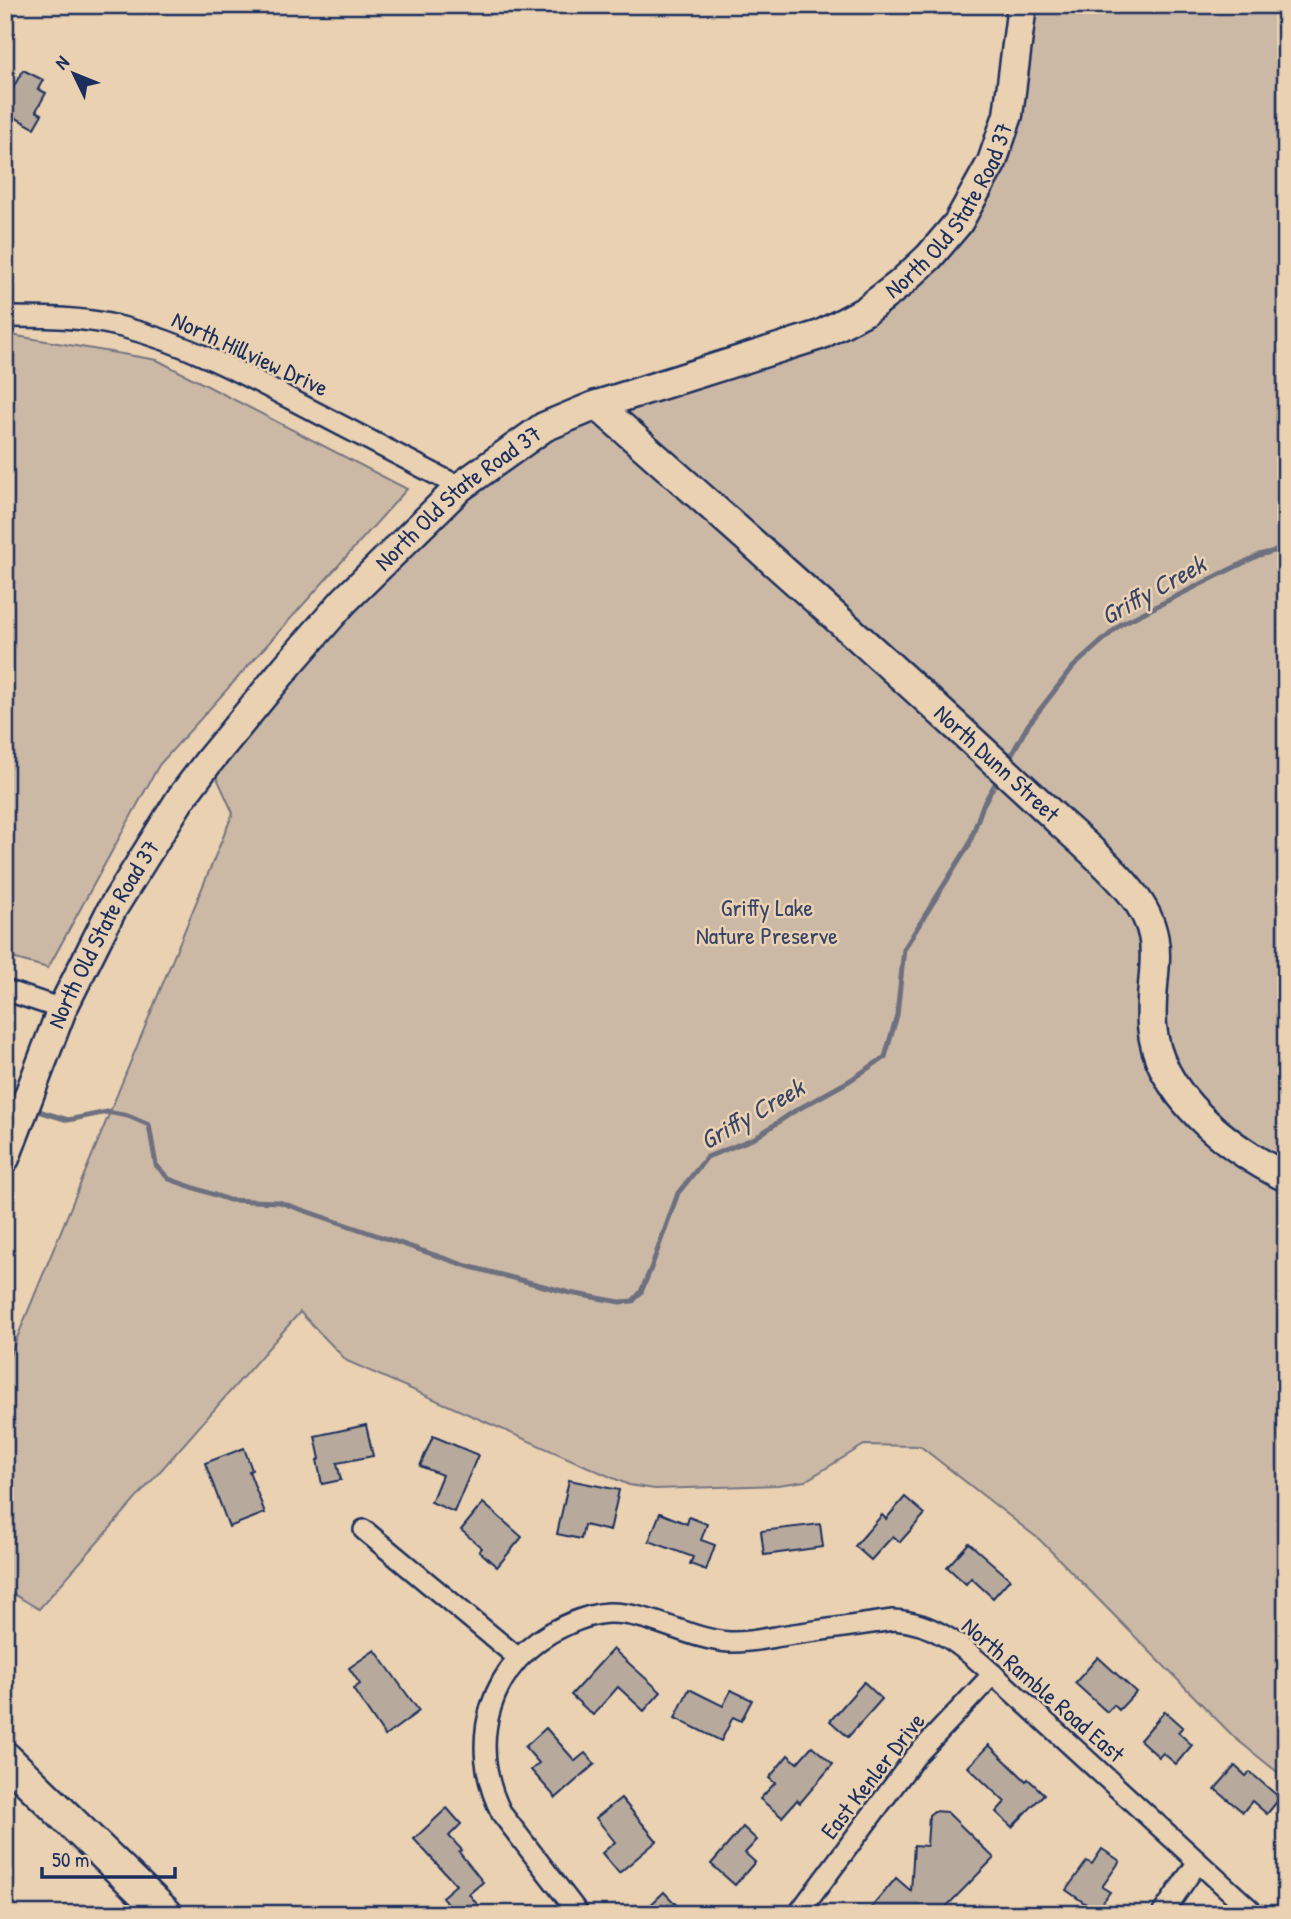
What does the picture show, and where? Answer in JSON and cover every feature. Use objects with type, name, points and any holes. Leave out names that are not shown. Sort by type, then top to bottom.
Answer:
[{"type":"main road","points":[[5,1758],[166,1914]]},
{"type":"street","name":"North Old State Road 37","points":[[10,1146],[62,1009],[131,876],[181,798],[209,761],[344,601],[460,487],[544,428],[597,405],[820,335],[865,311],[929,257],[958,223],[992,162],[1008,115],[1022,5]]},
{"type":"street","name":"North Hillview Drive","points":[[5,317],[80,320],[120,326],[161,338],[204,355],[460,487]]},
{"type":"street","name":"North Dunn Street","points":[[597,405],[794,578],[1118,877],[1146,914],[1156,942],[1152,1016],[1155,1045],[1172,1085],[1192,1108],[1225,1137],[1286,1177]]},
{"type":"street","points":[[5,990],[62,1009]]},
{"type":"street","points":[[364,1530],[517,1657]]},
{"type":"street","name":"North Ramble Road East","points":[[579,1914],[515,1833],[493,1796],[486,1758],[488,1720],[502,1678],[517,1657],[535,1641],[552,1631],[591,1615],[606,1613],[634,1615],[729,1642],[900,1620],[919,1623],[941,1633],[993,1674],[1255,1914]]},
{"type":"street","name":"East Kenler Drive","points":[[798,1914],[915,1756],[993,1674]]},
{"type":"street","points":[[1162,1914],[1198,1862]]},
{"type":"green space","name":"Griffy Lake Nature Preserve","points":[[1022,5],[1286,5],[1286,1779],[1235,1738],[1040,1540],[920,1446],[864,1445],[805,1481],[778,1485],[655,1489],[629,1485],[347,1361],[300,1312],[39,1609],[5,1589],[5,1367],[233,813],[208,758],[498,458],[865,311],[978,188]]},
{"type":"green space","points":[[5,334],[157,360],[407,489],[159,765],[48,968],[5,956]]},
{"type":"building","points":[[23,70],[43,80],[38,89],[46,93],[36,111],[42,114],[34,128],[5,112],[5,102]]},
{"type":"building","points":[[366,1425],[373,1456],[337,1463],[341,1480],[322,1484],[315,1436]]},
{"type":"building","points":[[433,1436],[478,1455],[454,1512],[431,1502],[442,1475],[420,1466]]},
{"type":"building","points":[[244,1448],[252,1470],[249,1471],[265,1513],[229,1527],[205,1463]]},
{"type":"building","points":[[569,1480],[619,1490],[610,1531],[584,1525],[581,1539],[557,1534]]},
{"type":"building","points":[[905,1497],[925,1514],[900,1542],[893,1536],[871,1560],[855,1546],[882,1515],[886,1519]]},
{"type":"building","points":[[483,1503],[522,1537],[497,1567],[479,1551],[482,1548],[461,1530]]},
{"type":"building","points":[[660,1513],[687,1524],[689,1517],[707,1524],[701,1540],[715,1545],[706,1570],[690,1564],[693,1557],[649,1541]]},
{"type":"building","points":[[820,1524],[823,1547],[764,1555],[761,1531]]},
{"type":"building","points":[[969,1543],[1010,1579],[993,1598],[971,1578],[966,1584],[947,1567]]},
{"type":"building","points":[[613,1649],[661,1692],[644,1711],[618,1687],[593,1715],[571,1695]]},
{"type":"building","points":[[375,1650],[419,1711],[385,1736],[353,1689],[360,1684],[349,1668]]},
{"type":"building","points":[[1098,1657],[1136,1692],[1119,1710],[1114,1705],[1107,1712],[1075,1683]]},
{"type":"building","points":[[864,1682],[882,1699],[848,1737],[830,1721]]},
{"type":"building","points":[[689,1689],[723,1706],[731,1690],[752,1700],[741,1721],[733,1717],[721,1741],[675,1718]]},
{"type":"building","points":[[1165,1711],[1183,1727],[1178,1732],[1192,1745],[1176,1764],[1163,1753],[1159,1757],[1140,1740]]},
{"type":"building","points":[[546,1728],[575,1761],[585,1753],[595,1764],[556,1798],[531,1770],[539,1763],[525,1747]]},
{"type":"building","points":[[989,1745],[1026,1781],[1028,1779],[1044,1794],[1012,1827],[996,1812],[1005,1802],[968,1767]]},
{"type":"building","points":[[812,1746],[833,1764],[800,1803],[797,1800],[782,1817],[760,1799],[775,1783],[769,1778],[788,1755],[797,1763]]},
{"type":"building","points":[[1235,1766],[1246,1776],[1250,1772],[1280,1798],[1267,1814],[1252,1801],[1243,1812],[1215,1789]]},
{"type":"building","points":[[621,1798],[657,1841],[619,1873],[602,1853],[615,1842],[596,1818]]},
{"type":"building","points":[[447,1808],[461,1824],[449,1836],[462,1850],[459,1852],[483,1882],[469,1894],[485,1914],[440,1914],[449,1906],[442,1897],[456,1885],[414,1839]]},
{"type":"building","points":[[934,1811],[947,1812],[994,1858],[939,1914],[866,1914],[896,1878],[911,1891],[914,1845],[927,1846],[929,1815]]},
{"type":"building","points":[[743,1827],[757,1840],[745,1853],[755,1862],[735,1885],[711,1864]]},
{"type":"building","points":[[1102,1849],[1120,1861],[1102,1887],[1110,1892],[1096,1911],[1066,1890],[1087,1861],[1092,1864]]},
{"type":"building","points":[[664,1892],[685,1914],[641,1914]]},
{"type":"waterway","name":"Griffy Creek","points":[[1008,761],[1028,725],[1073,667],[1121,624],[1259,555],[1286,548]]},
{"type":"waterway","name":"Griffy Creek","points":[[32,1109],[68,1120],[107,1112],[128,1116],[149,1125],[156,1165],[169,1179],[229,1200],[279,1202],[467,1266],[570,1293],[620,1302],[633,1301],[641,1292],[678,1193],[707,1157],[755,1138],[885,1057],[897,1015],[904,949],[969,845],[983,805],[1000,775]]},
{"type":"waterway","name":"Griffy Creek","points":[[5,1102],[16,1105]]}]
